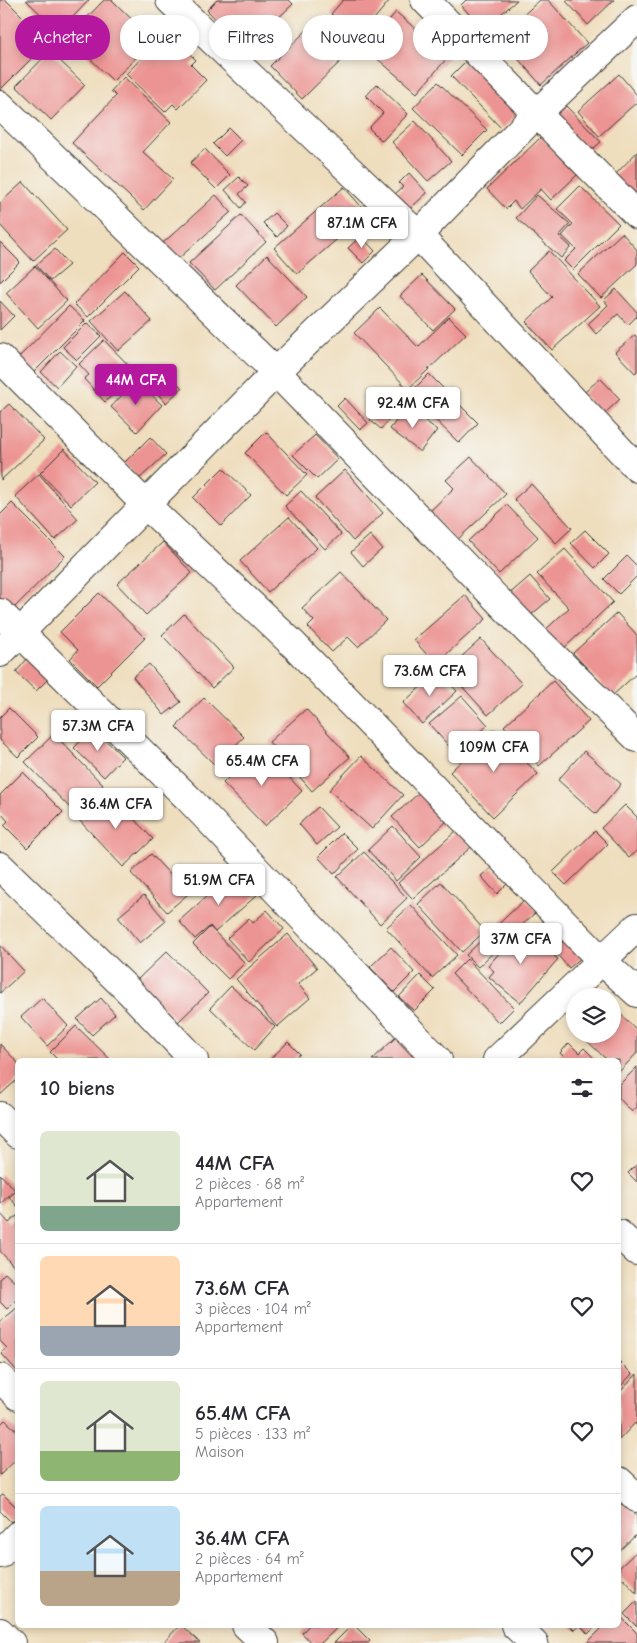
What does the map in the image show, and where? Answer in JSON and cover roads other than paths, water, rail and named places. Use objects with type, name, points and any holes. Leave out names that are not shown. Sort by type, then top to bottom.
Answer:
[{"type":"street","points":[[170,0],[418,236],[637,468]]},
{"type":"street","points":[[424,0],[637,215]]},
{"type":"street","points":[[0,653],[276,372],[418,236],[536,114],[637,19]]},
{"type":"street","points":[[0,106],[276,372],[528,631],[637,738]]},
{"type":"street","points":[[0,358],[145,504],[294,645],[637,994]]},
{"type":"street","points":[[0,613],[188,798],[436,1058]]},
{"type":"street","points":[[0,866],[130,992],[192,1058]]},
{"type":"street","points":[[499,1058],[637,927]]},
{"type":"street","points":[[0,1116],[15,1131]]},
{"type":"street","points":[[621,1236],[637,1251]]},
{"type":"street","points":[[0,1378],[15,1393]]},
{"type":"street","points":[[621,1484],[637,1498]]},
{"type":"street","points":[[0,1554],[15,1539]]},
{"type":"street","points":[[249,1628],[265,1643]]},
{"type":"street","points":[[518,1628],[534,1643]]},
{"type":"street","points":[[0,1632],[11,1643]]}]
